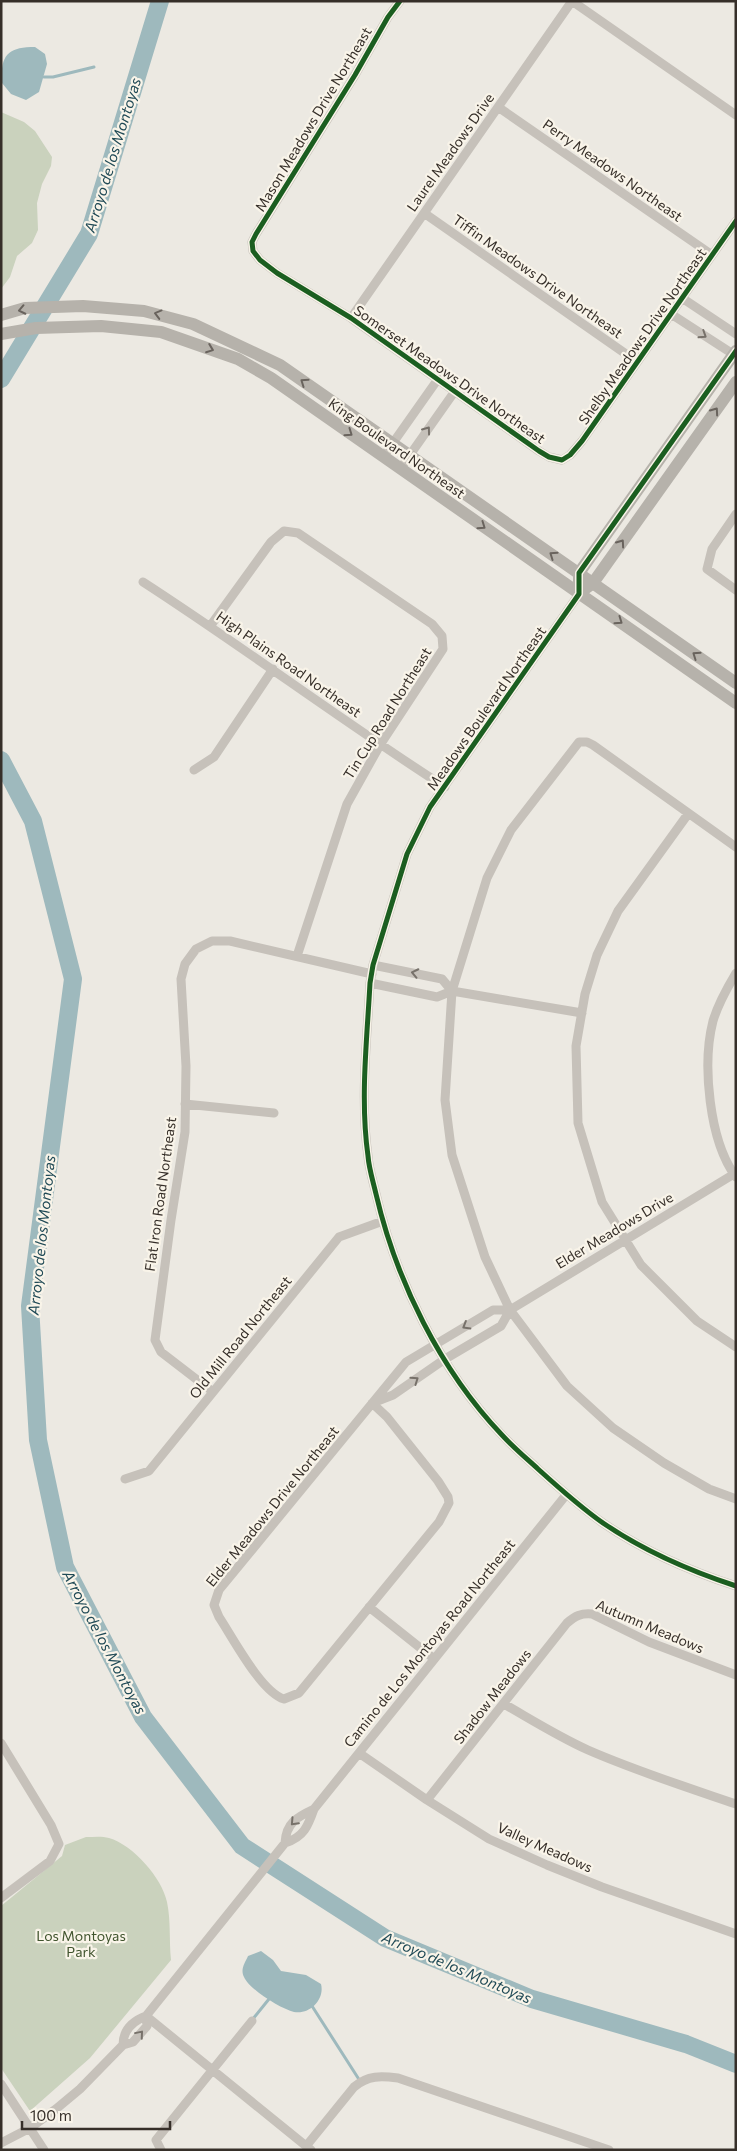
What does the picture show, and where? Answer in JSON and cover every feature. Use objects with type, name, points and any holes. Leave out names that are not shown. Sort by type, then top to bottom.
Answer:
[{"type":"street","name":"Mason Meadows Drive Northeast","points":[[253,251],[252,242],[256,234],[355,75],[388,17],[400,1]]},
{"type":"street","name":"Laurel Meadows Drive","points":[[350,318],[572,1]]},
{"type":"street","points":[[572,1],[736,115]]},
{"type":"street","name":"Perry Meadows Northeast","points":[[498,107],[712,255]]},
{"type":"street","name":"Tiffin Meadows Drive Northeast","points":[[424,213],[636,361]]},
{"type":"street","name":"Shelby Meadows Drive Northeast","points":[[562,460],[582,441],[636,361],[736,221]]},
{"type":"street","name":"Somerset Meadows Drive Northeast","points":[[253,251],[260,260],[277,273],[350,318],[539,451],[550,457],[562,460]]},
{"type":"street","points":[[682,298],[736,334]]},
{"type":"street","name":"King Boulevard Northeast","points":[[1,315],[26,308],[70,306],[144,311],[193,324],[280,365],[736,683]]},
{"type":"street","points":[[579,594],[579,573],[735,354],[671,314]]},
{"type":"street","name":"King Boulevard Northeast","points":[[1,334],[60,327],[101,326],[161,332],[238,360],[271,378],[736,703]]},
{"type":"street","points":[[383,457],[438,379]]},
{"type":"street","points":[[579,594],[593,583],[736,382]]},
{"type":"street","points":[[400,469],[455,391]]},
{"type":"street","points":[[736,514],[712,549],[707,569],[736,590]]},
{"type":"street","name":"Tin Cup Road Northeast","points":[[211,625],[271,542],[284,531],[298,533],[432,624],[442,636],[443,649],[380,745],[347,804],[297,956]]},
{"type":"street","name":"High Plains Road Northeast","points":[[143,582],[211,625],[380,745],[445,786]]},
{"type":"street","name":"Meadows Boulevard Northeast","points":[[579,594],[430,807],[407,854],[372,974],[363,1100],[368,1157],[383,1220],[405,1285],[445,1359],[478,1407],[502,1435],[566,1495],[604,1524],[646,1549],[700,1574],[736,1586]]},
{"type":"street","points":[[194,770],[214,757],[273,669]]},
{"type":"street","points":[[736,847],[593,745],[587,742],[580,742],[511,830],[487,878],[452,990],[445,1100],[452,1156],[485,1257],[510,1310],[567,1386],[613,1428],[664,1463],[709,1489],[736,1499]]},
{"type":"street","points":[[688,814],[618,911],[597,955],[582,1013],[576,1046],[578,1123],[602,1202],[641,1265],[662,1289],[697,1321],[736,1347]]},
{"type":"street","name":"Flat Iron Road Northeast","points":[[213,1392],[162,1352],[155,1340],[185,1132],[186,1066],[181,979],[185,964],[196,949],[212,941],[230,941],[372,974]]},
{"type":"street","points":[[735,1176],[719,1142],[710,1105],[708,1066],[713,1022],[724,993],[736,973]]},
{"type":"street","points":[[372,974],[442,979],[452,990]]},
{"type":"street","points":[[372,974],[437,997],[452,990],[582,1013]]},
{"type":"street","points":[[185,1104],[274,1113]]},
{"type":"street","name":"Elder Meadows Drive","points":[[510,1310],[624,1239],[735,1176]]},
{"type":"street","name":"Old Mill Road Northeast","points":[[125,1478],[149,1471],[339,1237],[383,1220]]},
{"type":"street","name":"Elder Meadows Drive Northeast","points":[[369,1607],[299,1693],[284,1699],[274,1695],[264,1685],[215,1609],[219,1590],[372,1403],[406,1362],[492,1310],[510,1310],[501,1326],[445,1359],[393,1395],[372,1403]]},
{"type":"street","points":[[372,1403],[387,1417],[438,1481],[448,1497],[449,1503],[439,1522],[369,1607],[433,1658]]},
{"type":"street","name":"Camino de Los Montoyas Road Northeast","points":[[283,1845],[297,1839],[309,1824],[314,1809],[433,1658],[566,1495]]},
{"type":"street","name":"Autumn Meadows","points":[[583,1613],[592,1614],[686,1658],[736,1674]]},
{"type":"street","name":"Shadow Meadows","points":[[426,1800],[567,1623],[583,1613]]},
{"type":"street","points":[[504,1704],[586,1750],[628,1767],[736,1804]]},
{"type":"street","points":[[1,1743],[51,1825],[59,1844],[50,1861],[1,1898]]},
{"type":"street","name":"Valley Meadows","points":[[359,1753],[426,1800],[489,1839],[547,1865],[736,1934]]},
{"type":"street","name":"Camino de Los Montoyas Road Northeast","points":[[1,2143],[30,2128],[80,2089],[123,2044],[133,2042],[147,2026],[146,2016],[283,1845],[286,1830],[298,1816],[314,1809]]},
{"type":"street","points":[[146,2016],[309,2148],[354,2087],[360,2082],[379,2075],[398,2078],[609,2150]]},
{"type":"street","points":[[161,2150],[156,2140],[252,2021]]},
{"type":"street","points":[[1,2084],[44,2150]]},
{"type":"green space","points":[[1,112],[24,122],[35,131],[52,157],[51,166],[42,184],[37,203],[38,230],[32,243],[17,256],[10,277],[1,289]]},
{"type":"green space","name":"Los Montoyas Park","points":[[86,1837],[106,1837],[118,1842],[137,1855],[153,1873],[167,1902],[171,1960],[90,2058],[30,2111],[1,2068],[1,1906],[62,1856],[65,1845]]},
{"type":"water","points":[[26,47],[35,47],[45,54],[47,64],[39,92],[26,100],[11,94],[2,83],[4,59],[12,51]]},
{"type":"water","points":[[261,1951],[273,1960],[281,1971],[306,1975],[321,1984],[321,1995],[315,2005],[306,2011],[294,2012],[288,2010],[259,1993],[247,1982],[243,1974],[244,1964],[248,1956]]},
{"type":"waterway","name":"Arroyo de los Montoyas","points":[[1,379],[89,234],[160,1]]},
{"type":"waterway","points":[[44,77],[53,77],[94,67]]},
{"type":"waterway","name":"Arroyo de los Montoyas","points":[[1,760],[33,821],[73,979],[30,1306],[38,1440],[65,1567],[143,1717],[242,1846],[385,1938],[532,1999],[686,2044],[736,2064]]},
{"type":"waterway","points":[[252,2020],[269,1999]]},
{"type":"waterway","points":[[312,2006],[360,2081]]},
{"type":"cycle path","points":[[400,1],[388,17],[355,75],[256,234],[252,242],[253,251],[260,260],[277,273],[351,318],[539,451],[549,457],[562,460],[570,455],[582,441],[736,221]]},
{"type":"cycle path","points":[[736,351],[579,573],[579,594],[430,807],[407,854],[373,965],[370,983],[364,1091],[369,1166],[395,1259],[408,1291],[440,1353],[480,1410],[520,1452],[570,1497],[603,1523],[635,1543],[668,1559],[736,1586]]}]
